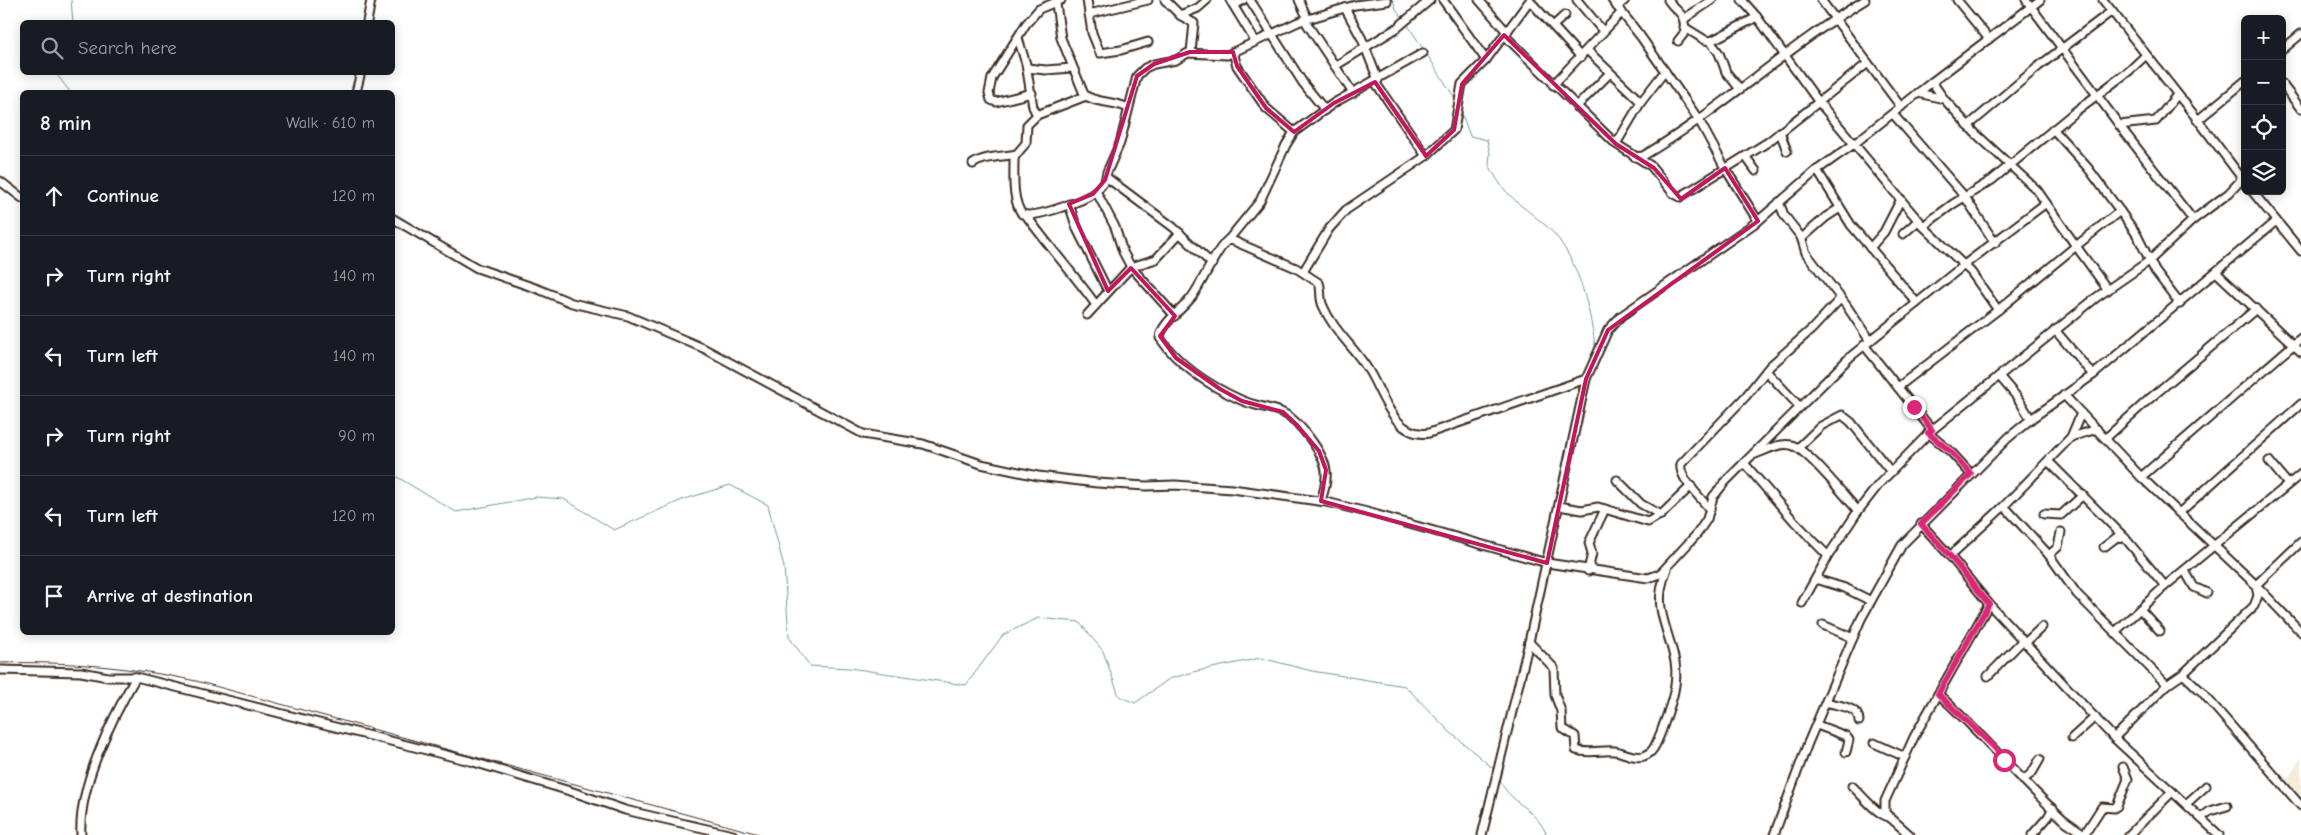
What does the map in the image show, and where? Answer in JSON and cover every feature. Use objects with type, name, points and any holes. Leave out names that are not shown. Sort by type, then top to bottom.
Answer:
[{"type":"street","points":[[368,20],[371,0]]},
{"type":"street","points":[[1087,0],[1092,33],[1100,53],[1121,50],[1148,42]]},
{"type":"street","points":[[1089,14],[1148,0]]},
{"type":"street","points":[[1166,0],[1180,15],[1195,24],[1191,52]]},
{"type":"street","points":[[1180,15],[1200,6],[1207,0]]},
{"type":"street","points":[[1243,0],[1233,2],[1255,41]]},
{"type":"street","points":[[1250,0],[1303,83],[1324,110]]},
{"type":"street","points":[[1298,0],[1306,15],[1306,20],[1353,93]]},
{"type":"street","points":[[1335,66],[1397,28],[1430,0]]},
{"type":"street","points":[[1443,0],[1486,60]]},
{"type":"street","points":[[1478,0],[1505,33],[1553,85],[1616,144],[1651,166],[1673,193],[1680,197],[1746,157],[1868,63]]},
{"type":"street","points":[[1576,0],[1604,31]]},
{"type":"street","points":[[1612,0],[1699,120],[1725,168],[1758,221]]},
{"type":"street","points":[[1553,85],[1588,50],[1620,10],[1625,0]]},
{"type":"street","points":[[1668,0],[1671,6],[1680,12],[1684,23],[1684,33],[1678,41]]},
{"type":"street","points":[[1684,23],[1712,0]]},
{"type":"street","points":[[1742,0],[1757,17],[1818,101],[1921,223],[1954,258],[1964,265],[1998,310]]},
{"type":"street","points":[[1821,0],[1901,107]]},
{"type":"street","points":[[1635,157],[1648,152],[1699,120],[1834,18],[1865,0]]},
{"type":"street","points":[[1958,0],[1989,39]]},
{"type":"street","points":[[2026,0],[2064,48],[2119,125],[2194,220]]},
{"type":"street","points":[[1482,835],[1529,642],[1586,379],[1605,335],[1615,322],[1758,221],[1817,170],[1854,144],[2040,0]]},
{"type":"street","points":[[2103,0],[2198,120],[2241,178]]},
{"type":"street","points":[[1026,215],[1047,212],[1069,204],[1096,191],[1107,178],[1107,172],[1120,143],[1135,81],[1141,71],[1154,64],[1176,60],[1191,52],[1227,55],[1306,20],[1345,8],[1387,1]]},
{"type":"street","points":[[1303,272],[1330,229],[1346,210],[1426,156],[1454,130],[1460,88],[1466,78],[1486,60],[1528,1],[1581,57]]},
{"type":"street","points":[[1032,93],[996,102],[991,100],[989,96],[992,78],[1036,12],[1058,2],[1061,38],[1072,68],[1086,96]]},
{"type":"street","points":[[1345,8],[1364,48],[1376,81],[1426,156]]},
{"type":"street","points":[[1968,126],[2017,84],[2112,11]]},
{"type":"street","points":[[1553,26],[1565,15]]},
{"type":"street","points":[[1710,42],[1757,17]]},
{"type":"street","points":[[1684,23],[1710,42],[1719,53],[1726,72],[1740,89]]},
{"type":"street","points":[[2286,47],[2301,34]]},
{"type":"street","points":[[1018,38],[1027,68],[1033,107],[1037,115]]},
{"type":"street","points":[[1588,50],[1641,102]]},
{"type":"street","points":[[1233,52],[1237,66],[1266,108],[1294,132]]},
{"type":"street","points":[[1321,501],[1326,484],[1326,470],[1319,452],[1308,436],[1283,412],[1242,401],[1193,372],[1160,338],[1163,328],[1191,298],[1221,247],[1260,201],[1294,132],[1324,110],[1423,53]]},
{"type":"street","points":[[1903,234],[1992,180],[2008,164],[2129,71],[2146,55]]},
{"type":"street","points":[[1027,68],[1046,70],[1072,68]]},
{"type":"street","points":[[1616,144],[1641,102],[1665,71]]},
{"type":"street","points":[[1576,107],[1610,73]]},
{"type":"street","points":[[356,90],[360,75]]},
{"type":"street","points":[[1932,82],[1968,126],[2032,186],[2108,290]]},
{"type":"street","points":[[2198,120],[2241,84]]},
{"type":"street","points":[[2286,89],[2301,109]]},
{"type":"street","points":[[1918,93],[1944,99]]},
{"type":"street","points":[[2119,125],[2156,121],[2177,95]]},
{"type":"street","points":[[1096,305],[1074,275],[1048,247],[1026,215],[1022,214],[1018,208],[1015,192],[1014,160],[1026,143],[1028,124],[1037,115],[1086,96],[1114,102],[1128,108]]},
{"type":"street","points":[[1893,114],[1965,197],[1994,243]]},
{"type":"street","points":[[2053,129],[2088,168],[2120,211],[2137,235],[2149,261],[2180,304]]},
{"type":"street","points":[[1780,132],[1787,151]]},
{"type":"street","points":[[973,164],[982,158],[1001,158],[1017,154]]},
{"type":"street","points":[[1746,157],[1756,171]]},
{"type":"street","points":[[1817,170],[1840,208],[1870,248],[1917,302]]},
{"type":"street","points":[[1107,178],[1180,233],[1212,264]]},
{"type":"street","points":[[0,181],[20,196]]},
{"type":"street","points":[[1802,604],[1828,556],[1858,511],[1891,472],[1930,431],[2055,330],[2149,261],[2194,220],[2241,183]]},
{"type":"street","points":[[1096,191],[1115,227],[1123,252],[1131,268],[1175,316]]},
{"type":"street","points":[[2255,195],[2301,251]]},
{"type":"street","points":[[1870,248],[1884,232],[1901,199]]},
{"type":"street","points":[[1779,202],[1784,215],[1802,238],[1806,253],[1841,298],[1867,343],[1898,387],[1930,431],[1971,474]]},
{"type":"street","points":[[395,220],[477,268],[538,288],[572,303],[628,316],[703,348],[863,434],[923,444],[981,464],[1038,476],[1097,484],[1175,485],[1232,489],[1321,501],[1367,512],[1547,563],[1588,571],[1652,578],[1668,566],[1705,524],[1713,497],[1718,491],[1751,455],[1842,364],[1917,302],[2046,203]]},
{"type":"street","points":[[1069,204],[1077,229],[1108,292]]},
{"type":"street","points":[[1802,238],[1826,217],[1840,208]]},
{"type":"street","points":[[2187,209],[2206,210]]},
{"type":"street","points":[[1898,387],[1998,310],[2120,211]]},
{"type":"street","points":[[1774,835],[1853,638],[1897,552],[1921,524],[1990,454],[2031,419],[2093,375],[2180,304],[2276,221]]},
{"type":"street","points":[[1087,315],[1131,268],[1156,259],[1180,233]]},
{"type":"street","points":[[1229,239],[1303,272],[1320,284],[1320,300],[1328,317],[1340,335],[1367,366],[1390,412],[1408,429],[1416,433],[1429,433],[1586,379]]},
{"type":"street","points":[[2216,272],[2301,352]]},
{"type":"street","points":[[1710,510],[1680,472],[1681,464],[1746,396],[1766,371],[1807,334],[1841,298]]},
{"type":"street","points":[[2106,438],[2256,309]]},
{"type":"street","points":[[2055,330],[2093,375]]},
{"type":"street","points":[[2141,477],[2301,338]]},
{"type":"street","points":[[1766,371],[1800,407]]},
{"type":"street","points":[[1999,376],[2017,397],[2031,419]]},
{"type":"street","points":[[2064,395],[2141,477],[2300,628]]},
{"type":"street","points":[[2179,513],[2301,404]]},
{"type":"street","points":[[1950,556],[2049,462],[2071,437],[2080,413]]},
{"type":"street","points":[[1798,448],[1821,426],[1835,417],[1842,416],[1851,422],[1891,472]]},
{"type":"street","points":[[2071,437],[2097,429]]},
{"type":"street","points":[[1751,455],[1787,444],[1798,448],[1811,458],[1858,511]]},
{"type":"street","points":[[2049,462],[2125,538],[2165,586]]},
{"type":"street","points":[[2269,462],[2288,484]]},
{"type":"street","points":[[1744,463],[1794,521],[1828,556]]},
{"type":"street","points":[[2116,631],[2165,586],[2301,474]]},
{"type":"street","points":[[1617,480],[1641,504],[1661,515]]},
{"type":"street","points":[[1559,506],[1578,509],[1595,507],[1645,522],[1661,515],[1691,486]]},
{"type":"street","points":[[2044,514],[2061,516],[2083,495]]},
{"type":"street","points":[[2004,506],[2049,554],[2077,594],[2116,631],[2167,685]]},
{"type":"street","points":[[1588,571],[1592,553],[1589,543],[1606,510]]},
{"type":"street","points":[[1921,524],[2023,642],[2114,738],[2219,835]]},
{"type":"street","points":[[2049,554],[2058,547],[2061,532]]},
{"type":"street","points":[[2104,547],[2115,538],[2125,538]]},
{"type":"street","points":[[2256,585],[2301,542]]},
{"type":"street","points":[[1529,642],[1554,668],[1555,695],[1561,711],[1562,729],[1575,736],[1576,750],[1620,752],[1634,757],[1647,754],[1656,744],[1671,705],[1676,684],[1675,664],[1663,622],[1660,601],[1661,584],[1668,566]]},
{"type":"street","points":[[2185,571],[2194,588],[2207,594]]},
{"type":"street","points":[[1816,579],[1845,588],[1871,600]]},
{"type":"street","points":[[2256,585],[2258,596],[2256,602]]},
{"type":"street","points":[[2114,738],[2167,685],[2183,674],[2256,602],[2267,598]]},
{"type":"street","points":[[1910,835],[1885,813],[1884,804],[1905,756],[1989,604]]},
{"type":"street","points":[[2140,610],[2160,631]]},
{"type":"street","points":[[1823,625],[1853,638]]},
{"type":"street","points":[[1988,676],[2023,642],[2042,627]]},
{"type":"street","points":[[0,670],[81,672],[108,677],[136,677],[470,761],[625,810],[733,835]]},
{"type":"street","points":[[2183,674],[2201,691],[2301,806]]},
{"type":"street","points":[[81,835],[83,812],[97,759],[120,703],[136,677]]},
{"type":"street","points":[[1938,694],[1994,747],[2023,780],[2063,820],[2084,835],[2102,807],[2114,808],[2117,806],[2128,779],[2123,767]]},
{"type":"street","points":[[1826,702],[1852,710],[1857,713],[1859,721]]},
{"type":"street","points":[[2072,738],[2095,716]]},
{"type":"street","points":[[1817,725],[1847,737],[1849,742],[1846,752]]},
{"type":"street","points":[[1874,744],[1905,756]]},
{"type":"street","points":[[2023,780],[2032,773],[2040,759]]},
{"type":"street","points":[[1852,786],[1867,799],[1878,813],[1889,817]]},
{"type":"street","points":[[2186,804],[2206,786]]},
{"type":"street","points":[[2129,835],[2172,792]]},
{"type":"street","points":[[2201,818],[2210,811],[2227,806]]},
{"type":"street","points":[[2032,835],[2048,817],[2053,808]]},
{"type":"highlighted area","points":[[1504,35],[1616,144],[1654,168],[1681,199],[1725,168],[1758,221],[1608,330],[1586,379],[1547,563],[1321,501],[1326,470],[1319,451],[1297,425],[1283,412],[1242,401],[1220,389],[1176,358],[1160,336],[1175,316],[1131,268],[1108,291],[1069,204],[1093,194],[1105,180],[1137,76],[1154,64],[1190,52],[1233,52],[1237,66],[1266,108],[1294,132],[1334,103],[1375,82],[1426,156],[1454,130],[1462,84]]},
{"type":"shaded area","points":[[2301,757],[2301,804],[2280,792]]},
{"type":"waterway","points":[[71,0],[73,20]]},
{"type":"waterway","points":[[1393,0],[1396,9],[1403,19]]},
{"type":"waterway","points":[[1407,24],[1424,50]]},
{"type":"waterway","points":[[1426,53],[1456,100]]},
{"type":"waterway","points":[[57,75],[68,90]]},
{"type":"waterway","points":[[1461,111],[1470,136],[1487,140],[1490,154],[1489,165],[1501,185],[1512,198],[1554,234],[1568,254],[1580,280],[1596,351]]},
{"type":"waterway","points":[[395,476],[456,512],[536,497],[564,499],[614,530],[682,500],[730,485],[768,505],[784,567],[789,637],[810,666],[849,668],[966,685],[1003,635],[1038,618],[1079,622],[1103,651],[1119,696],[1135,703],[1169,679],[1197,671],[1261,658],[1312,671],[1405,686],[1450,732],[1495,770]]},
{"type":"waterway","points":[[1499,778],[1508,793],[1536,818],[1547,835]]},
{"type":"railway","points":[[0,663],[50,663],[99,666],[196,681],[762,835]]},
{"type":"route","points":[[1914,407],[1932,430],[1928,433],[1951,452],[1971,474],[1921,524],[1989,604],[1938,694],[1994,747],[2004,760]]}]
